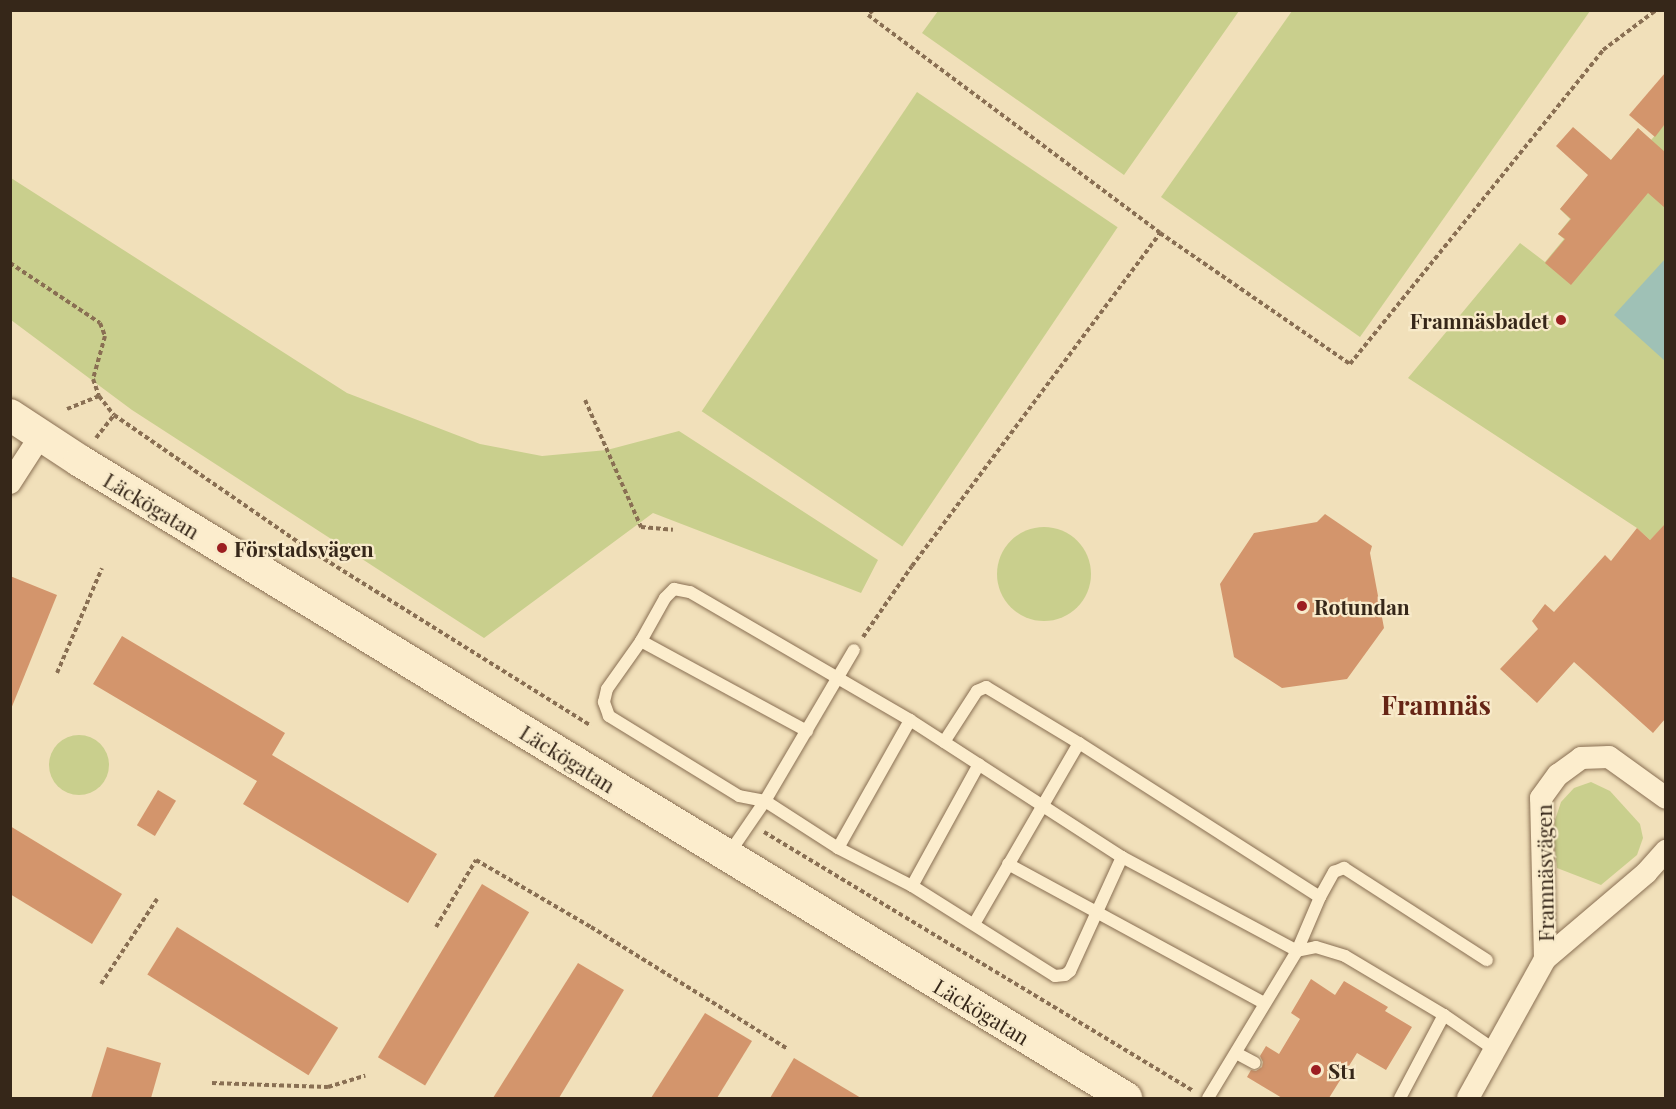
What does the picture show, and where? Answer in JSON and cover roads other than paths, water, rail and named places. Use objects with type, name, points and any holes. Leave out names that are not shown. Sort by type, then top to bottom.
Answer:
[{"type":"main road","name":"Läckögatan","points":[[10,415],[1126,1098]]},
{"type":"street","points":[[10,483],[41,435]]},
{"type":"street","name":"Framnäsvägen","points":[[1545,959],[1540,798],[1558,775],[1581,758],[1609,757],[1665,798]]},
{"type":"street","name":"Framnäsvägen","points":[[1468,1098],[1545,959],[1646,873],[1665,851]]},
{"type":"lane","points":[[1122,857],[1070,970],[1065,975],[1056,976],[912,886],[838,848],[765,801],[739,796],[609,716],[604,702],[607,689],[641,641],[665,598],[675,589],[690,592],[910,720],[1122,857],[1297,951],[1316,947],[1346,956],[1444,1015],[1495,1050]]},
{"type":"lane","points":[[641,641],[807,731]]},
{"type":"lane","points":[[728,856],[765,801],[840,678],[854,650]]},
{"type":"lane","points":[[944,742],[977,690],[986,687],[1079,743],[1320,897]]},
{"type":"lane","points":[[838,848],[910,720]]},
{"type":"lane","points":[[974,924],[1079,743]]},
{"type":"lane","points":[[912,886],[979,765]]},
{"type":"lane","points":[[1008,864],[1264,1003]]},
{"type":"lane","points":[[1208,1098],[1297,951],[1320,897],[1334,872],[1344,868],[1488,960]]},
{"type":"lane","points":[[1400,1098],[1444,1015]]},
{"type":"lane","points":[[1236,1053],[1255,1063]]},
{"type":"water","points":[[1665,259],[1665,361],[1614,315]]},
{"type":"place","name":"Framnäsbadet","points":[[1561,320]]},
{"type":"place","name":"Förstadsvägen","points":[[222,548]]},
{"type":"place","name":"Rotundan","points":[[1302,606]]},
{"type":"place","name":"St1","points":[[1316,1070]]},
{"type":"district","name":"Framnäs","points":[[1436,705]]}]
